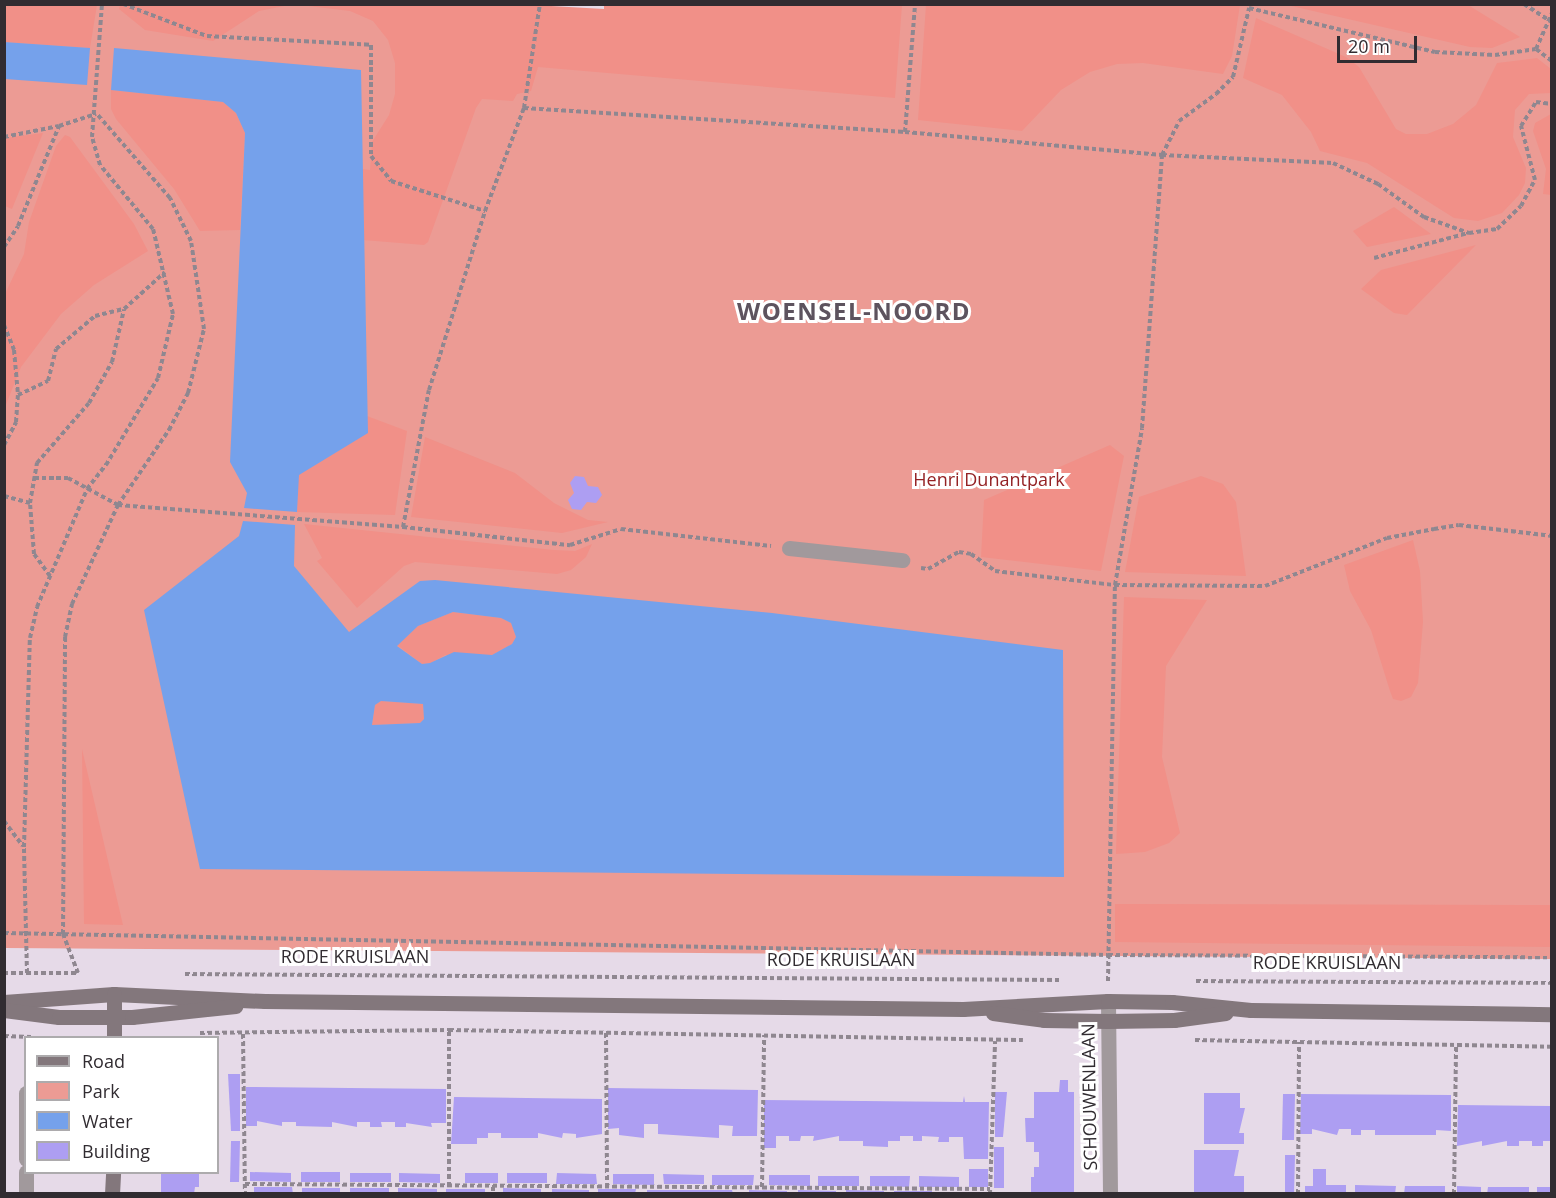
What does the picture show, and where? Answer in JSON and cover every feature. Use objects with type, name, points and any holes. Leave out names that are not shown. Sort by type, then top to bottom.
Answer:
[{"type":"main road","points":[[114,994],[114,1036]]},
{"type":"main road","points":[[4,1002],[114,994],[265,1001],[963,1009],[1108,1001],[1172,1002],[1251,1010],[1551,1014]]},
{"type":"main road","points":[[4,1011],[59,1017],[114,1016],[188,1013],[265,1001]]},
{"type":"main road","points":[[963,1009],[1044,1020],[1108,1022],[1174,1020],[1251,1010]]},
{"type":"main road","points":[[112,1194],[113,1174]]},
{"type":"street","points":[[789,548],[902,560]]},
{"type":"street","name":"SCHOUWENLAAN","points":[[1108,1001],[1110,1194]]},
{"type":"street","points":[[26,1174],[26,1194]]},
{"type":"path","points":[[27,973],[24,847],[30,638],[50,576],[87,489],[106,465],[158,378],[173,314],[166,272],[153,229],[100,165],[92,137],[97,113],[102,4]]},
{"type":"path","points":[[123,4],[207,36],[371,45],[371,156],[391,181],[484,211]]},
{"type":"path","points":[[403,527],[429,390],[484,211],[524,108],[540,4]]},
{"type":"path","points":[[905,132],[915,4]]},
{"type":"path","points":[[1524,4],[1550,21]]},
{"type":"path","points":[[1108,1001],[1114,585],[1145,404],[1162,155],[1179,121],[1216,94],[1233,76],[1250,6],[1435,52],[1495,55],[1536,50],[1551,61]]},
{"type":"path","points":[[1536,50],[1550,21],[1551,13]]},
{"type":"path","points":[[1374,258],[1468,232],[1497,229],[1521,206],[1535,180],[1521,126],[1536,102],[1551,104]]},
{"type":"path","points":[[524,108],[905,132],[1162,155],[1333,163],[1378,184],[1424,217],[1468,232]]},
{"type":"path","points":[[4,137],[59,126],[97,113]]},
{"type":"path","points":[[4,973],[79,973],[63,934],[65,637],[80,583],[118,505],[169,430],[188,393],[204,329],[191,241],[183,224],[170,198],[97,113]]},
{"type":"path","points":[[4,247],[18,226],[59,126]]},
{"type":"path","points":[[18,395],[48,381],[56,349],[94,316],[124,309],[166,272]]},
{"type":"path","points":[[50,576],[34,554],[30,503],[37,464],[89,403],[112,362],[124,309]]},
{"type":"path","points":[[4,325],[14,350],[18,395],[16,422],[4,445]]},
{"type":"path","points":[[34,478],[68,478],[118,505],[403,527],[570,545],[621,529],[789,548]]},
{"type":"path","points":[[4,496],[30,503]]},
{"type":"path","points":[[902,560],[928,569],[960,552],[970,554],[995,572],[1114,585],[1265,586],[1387,538],[1459,525],[1551,536]]},
{"type":"path","points":[[4,820],[24,847]]},
{"type":"path","points":[[4,933],[1108,955],[1551,957]]},
{"type":"path","name":"RODE KRUISLAAN","points":[[177,974],[1072,980]]},
{"type":"path","points":[[1096,981],[1120,981]]},
{"type":"path","name":"RODE KRUISLAAN","points":[[1192,981],[1551,983]]},
{"type":"path","points":[[448,1185],[449,1030]]},
{"type":"path","points":[[198,1033],[449,1030],[1029,1040]]},
{"type":"path","points":[[606,1033],[607,1187]]},
{"type":"path","points":[[243,1034],[245,1194]]},
{"type":"path","points":[[762,1187],[764,1035]]},
{"type":"path","points":[[1191,1040],[1551,1047]]},
{"type":"path","points":[[245,1184],[762,1187],[990,1191],[995,1041]]},
{"type":"path","points":[[1298,1194],[1299,1042]]},
{"type":"path","points":[[1454,1194],[1456,1046]]},
{"type":"path","points":[[493,1187],[493,1194]]},
{"type":"path","points":[[742,1188],[742,1194]]},
{"type":"green space","name":"Henri Dunantpark","points":[[5,5],[448,5],[446,33],[696,5],[1551,5],[1551,959],[5,948]]},
{"type":"shaded area","points":[[120,4],[289,5],[259,11],[213,41],[145,30],[119,9]]},
{"type":"shaded area","points":[[516,4],[604,9],[604,4],[902,5],[895,98],[538,67],[531,91],[517,94],[513,101],[482,99],[476,108],[428,242],[424,245],[363,240],[362,169],[370,170],[372,142],[389,115],[395,94],[395,63],[388,40],[373,21],[350,11],[300,5]]},
{"type":"shaded area","points":[[926,4],[1240,5],[1232,56],[1223,74],[1143,63],[1117,64],[1090,72],[1061,90],[1022,131],[918,120]]},
{"type":"shaded area","points":[[4,5],[97,5],[90,48],[5,42]]},
{"type":"shaded area","points":[[1287,5],[1468,5],[1520,37],[1492,48],[1470,47]]},
{"type":"shaded area","points":[[1256,18],[1346,57],[1359,67],[1396,129],[1406,134],[1427,134],[1453,124],[1476,105],[1497,63],[1537,58],[1551,69],[1551,93],[1529,94],[1515,110],[1513,137],[1526,168],[1525,183],[1519,195],[1502,213],[1478,221],[1454,218],[1367,163],[1320,151],[1311,132],[1282,95],[1243,78]]},
{"type":"shaded area","points":[[111,90],[223,102],[236,113],[245,133],[240,230],[200,231],[174,189],[116,119],[111,109]]},
{"type":"shaded area","points":[[1551,114],[1551,195],[1543,194],[1546,169],[1533,131],[1535,123]]},
{"type":"shaded area","points":[[43,133],[12,209],[5,206],[5,138]]},
{"type":"shaded area","points":[[65,135],[70,137],[134,224],[148,251],[94,285],[61,314],[21,367],[5,407],[5,294],[24,254],[29,222],[56,146]]},
{"type":"shaded area","points":[[1394,207],[1431,234],[1367,247],[1353,231]]},
{"type":"shaded area","points":[[1476,245],[1407,315],[1394,313],[1361,289],[1381,270]]},
{"type":"shaded area","points":[[367,416],[407,431],[395,515],[297,512],[298,475],[367,433]]},
{"type":"shaded area","points":[[425,437],[515,473],[554,503],[588,520],[608,522],[562,533],[411,517]]},
{"type":"shaded area","points":[[1110,445],[1124,456],[1101,571],[981,557],[984,500]]},
{"type":"shaded area","points":[[1201,476],[1223,484],[1236,502],[1246,576],[1125,572],[1139,497]]},
{"type":"shaded area","points":[[304,524],[554,550],[575,551],[592,544],[586,557],[571,570],[557,574],[415,562],[404,566],[357,608],[317,561],[322,558]]},
{"type":"shaded area","points":[[1413,540],[1420,571],[1423,622],[1418,683],[1411,697],[1401,701],[1393,699],[1371,630],[1350,591],[1344,565]]},
{"type":"shaded area","points":[[1124,597],[1207,600],[1166,666],[1162,757],[1180,833],[1169,843],[1145,852],[1116,854]]},
{"type":"shaded area","points":[[453,612],[501,618],[511,623],[516,637],[512,644],[492,655],[445,655],[431,663],[422,664],[397,645],[418,626]]},
{"type":"shaded area","points":[[381,701],[423,704],[424,719],[420,723],[372,725],[375,705]]},
{"type":"shaded area","points":[[82,749],[123,925],[84,924]]},
{"type":"shaded area","points":[[1115,904],[1551,905],[1551,947],[1115,942]]},
{"type":"water","points":[[4,42],[90,48],[87,85],[5,79]]},
{"type":"water","points":[[114,48],[361,70],[368,433],[299,475],[297,512],[244,508],[247,493],[230,462],[245,133],[236,113],[223,102],[111,90]]},
{"type":"water","points":[[243,521],[295,525],[294,566],[349,632],[420,581],[435,580],[772,613],[1063,650],[1064,877],[200,869],[144,610],[239,536]],"holes":[[[453,612],[501,618],[511,623],[516,637],[512,644],[492,655],[454,652],[430,663],[422,664],[397,646],[418,626]],[[381,701],[423,704],[424,719],[420,723],[372,725],[375,705]]]},
{"type":"building","points":[[575,476],[584,477],[588,486],[598,487],[602,495],[596,503],[587,502],[581,510],[572,509],[568,500],[574,493],[570,483]]},
{"type":"building","points":[[228,1074],[240,1074],[240,1131],[231,1131]]},
{"type":"building","points":[[1060,1080],[1068,1080],[1068,1092],[1074,1092],[1074,1194],[1031,1194],[1031,1177],[1034,1177],[1034,1167],[1039,1167],[1039,1152],[1034,1152],[1034,1142],[1026,1142],[1025,1118],[1034,1118],[1034,1092],[1059,1092]]},
{"type":"building","points":[[246,1087],[446,1089],[446,1123],[431,1123],[432,1127],[406,1123],[406,1127],[395,1127],[395,1122],[381,1122],[382,1127],[370,1127],[370,1122],[357,1122],[357,1127],[332,1122],[332,1127],[296,1126],[296,1122],[282,1122],[282,1126],[257,1121],[257,1126],[246,1126]]},
{"type":"building","points":[[608,1088],[758,1090],[757,1136],[732,1136],[733,1126],[719,1125],[719,1138],[658,1134],[658,1124],[644,1124],[644,1138],[619,1135],[619,1128],[608,1129]]},
{"type":"building","points":[[995,1092],[1007,1092],[1003,1137],[995,1137]]},
{"type":"building","points":[[1204,1093],[1240,1093],[1240,1108],[1245,1108],[1239,1133],[1244,1133],[1244,1144],[1204,1144]]},
{"type":"building","points":[[1283,1094],[1295,1094],[1294,1140],[1282,1140]]},
{"type":"building","points":[[1301,1094],[1451,1095],[1451,1131],[1436,1130],[1436,1135],[1375,1135],[1375,1130],[1361,1130],[1361,1135],[1351,1135],[1351,1129],[1339,1129],[1337,1135],[1312,1129],[1312,1134],[1300,1134]]},
{"type":"building","points":[[964,1096],[965,1102],[989,1102],[988,1159],[964,1159],[963,1137],[949,1137],[949,1142],[938,1142],[939,1137],[922,1136],[922,1141],[913,1141],[913,1136],[900,1136],[900,1141],[888,1141],[888,1147],[863,1146],[863,1141],[839,1141],[839,1136],[813,1141],[814,1136],[801,1136],[800,1141],[789,1141],[789,1136],[776,1136],[776,1148],[764,1148],[764,1100],[963,1102]]},
{"type":"building","points":[[454,1097],[602,1099],[602,1134],[576,1138],[576,1134],[563,1133],[562,1138],[538,1133],[538,1138],[501,1138],[501,1133],[488,1133],[488,1138],[477,1138],[477,1144],[451,1144]]},
{"type":"building","points":[[1458,1105],[1551,1106],[1551,1141],[1543,1141],[1543,1146],[1532,1146],[1532,1141],[1519,1141],[1519,1146],[1507,1146],[1507,1141],[1482,1146],[1482,1141],[1457,1146]]},
{"type":"building","points":[[231,1141],[240,1141],[239,1182],[230,1182]]},
{"type":"building","points":[[994,1147],[1004,1147],[1004,1188],[994,1188]]},
{"type":"building","points":[[1194,1150],[1239,1150],[1234,1176],[1244,1176],[1244,1194],[1194,1194]]},
{"type":"building","points":[[1285,1155],[1295,1155],[1294,1194],[1285,1194]]},
{"type":"building","points":[[969,1169],[988,1169],[988,1187],[969,1187]]},
{"type":"building","points":[[1313,1169],[1326,1169],[1326,1185],[1346,1185],[1346,1194],[1305,1194],[1305,1186],[1313,1186]]},
{"type":"building","points":[[250,1172],[291,1173],[291,1182],[250,1181]]},
{"type":"building","points":[[301,1172],[340,1172],[340,1182],[301,1182]]},
{"type":"building","points":[[350,1173],[391,1173],[391,1182],[350,1182]]},
{"type":"building","points":[[399,1173],[440,1174],[440,1183],[399,1182]]},
{"type":"building","points":[[465,1173],[498,1173],[498,1183],[465,1183]]},
{"type":"building","points":[[507,1173],[547,1173],[547,1183],[507,1183]]},
{"type":"building","points":[[557,1173],[596,1174],[597,1184],[556,1184]]},
{"type":"building","points":[[161,1174],[199,1174],[199,1187],[195,1187],[194,1194],[161,1194]]},
{"type":"building","points":[[613,1174],[654,1174],[654,1185],[613,1184]]},
{"type":"building","points":[[663,1174],[704,1175],[704,1184],[664,1184]]},
{"type":"building","points":[[712,1175],[754,1175],[753,1185],[712,1185]]},
{"type":"building","points":[[769,1175],[810,1175],[810,1186],[769,1185]]},
{"type":"building","points":[[818,1176],[859,1176],[859,1186],[818,1186]]},
{"type":"building","points":[[870,1176],[910,1176],[909,1187],[870,1186]]},
{"type":"building","points":[[919,1176],[959,1177],[959,1187],[919,1187]]},
{"type":"building","points":[[1355,1185],[1396,1186],[1395,1194],[1355,1194]]},
{"type":"building","points":[[1405,1186],[1445,1186],[1445,1194],[1404,1194]]},
{"type":"building","points":[[1457,1186],[1481,1187],[1481,1194],[1457,1194]]},
{"type":"building","points":[[254,1187],[292,1187],[293,1194],[254,1194]]},
{"type":"building","points":[[1488,1187],[1529,1187],[1529,1194],[1487,1194]]},
{"type":"building","points":[[1537,1187],[1551,1187],[1551,1194],[1537,1194]]},
{"type":"building","points":[[302,1188],[340,1188],[340,1194],[302,1194]]},
{"type":"building","points":[[350,1188],[389,1188],[389,1194],[350,1194]]},
{"type":"building","points":[[398,1188],[437,1189],[437,1194],[398,1194]]},
{"type":"building","points":[[503,1188],[541,1189],[541,1194],[503,1194]]},
{"type":"building","points":[[446,1189],[485,1189],[485,1194],[446,1194]]},
{"type":"building","points":[[552,1189],[589,1190],[589,1194],[552,1194]]},
{"type":"building","points":[[598,1189],[636,1189],[635,1194],[598,1194]]},
{"type":"building","points":[[647,1190],[732,1190],[733,1194],[647,1194]]},
{"type":"building","points":[[749,1190],[787,1191],[787,1194],[749,1194]]},
{"type":"building","points":[[798,1190],[836,1191],[836,1194],[798,1194]]},
{"type":"building","points":[[846,1190],[884,1191],[884,1194],[846,1194]]},
{"type":"building","points":[[894,1191],[932,1191],[932,1194],[894,1194]]},
{"type":"district","name":"WOENSEL-NOORD","points":[[854,311]]}]
